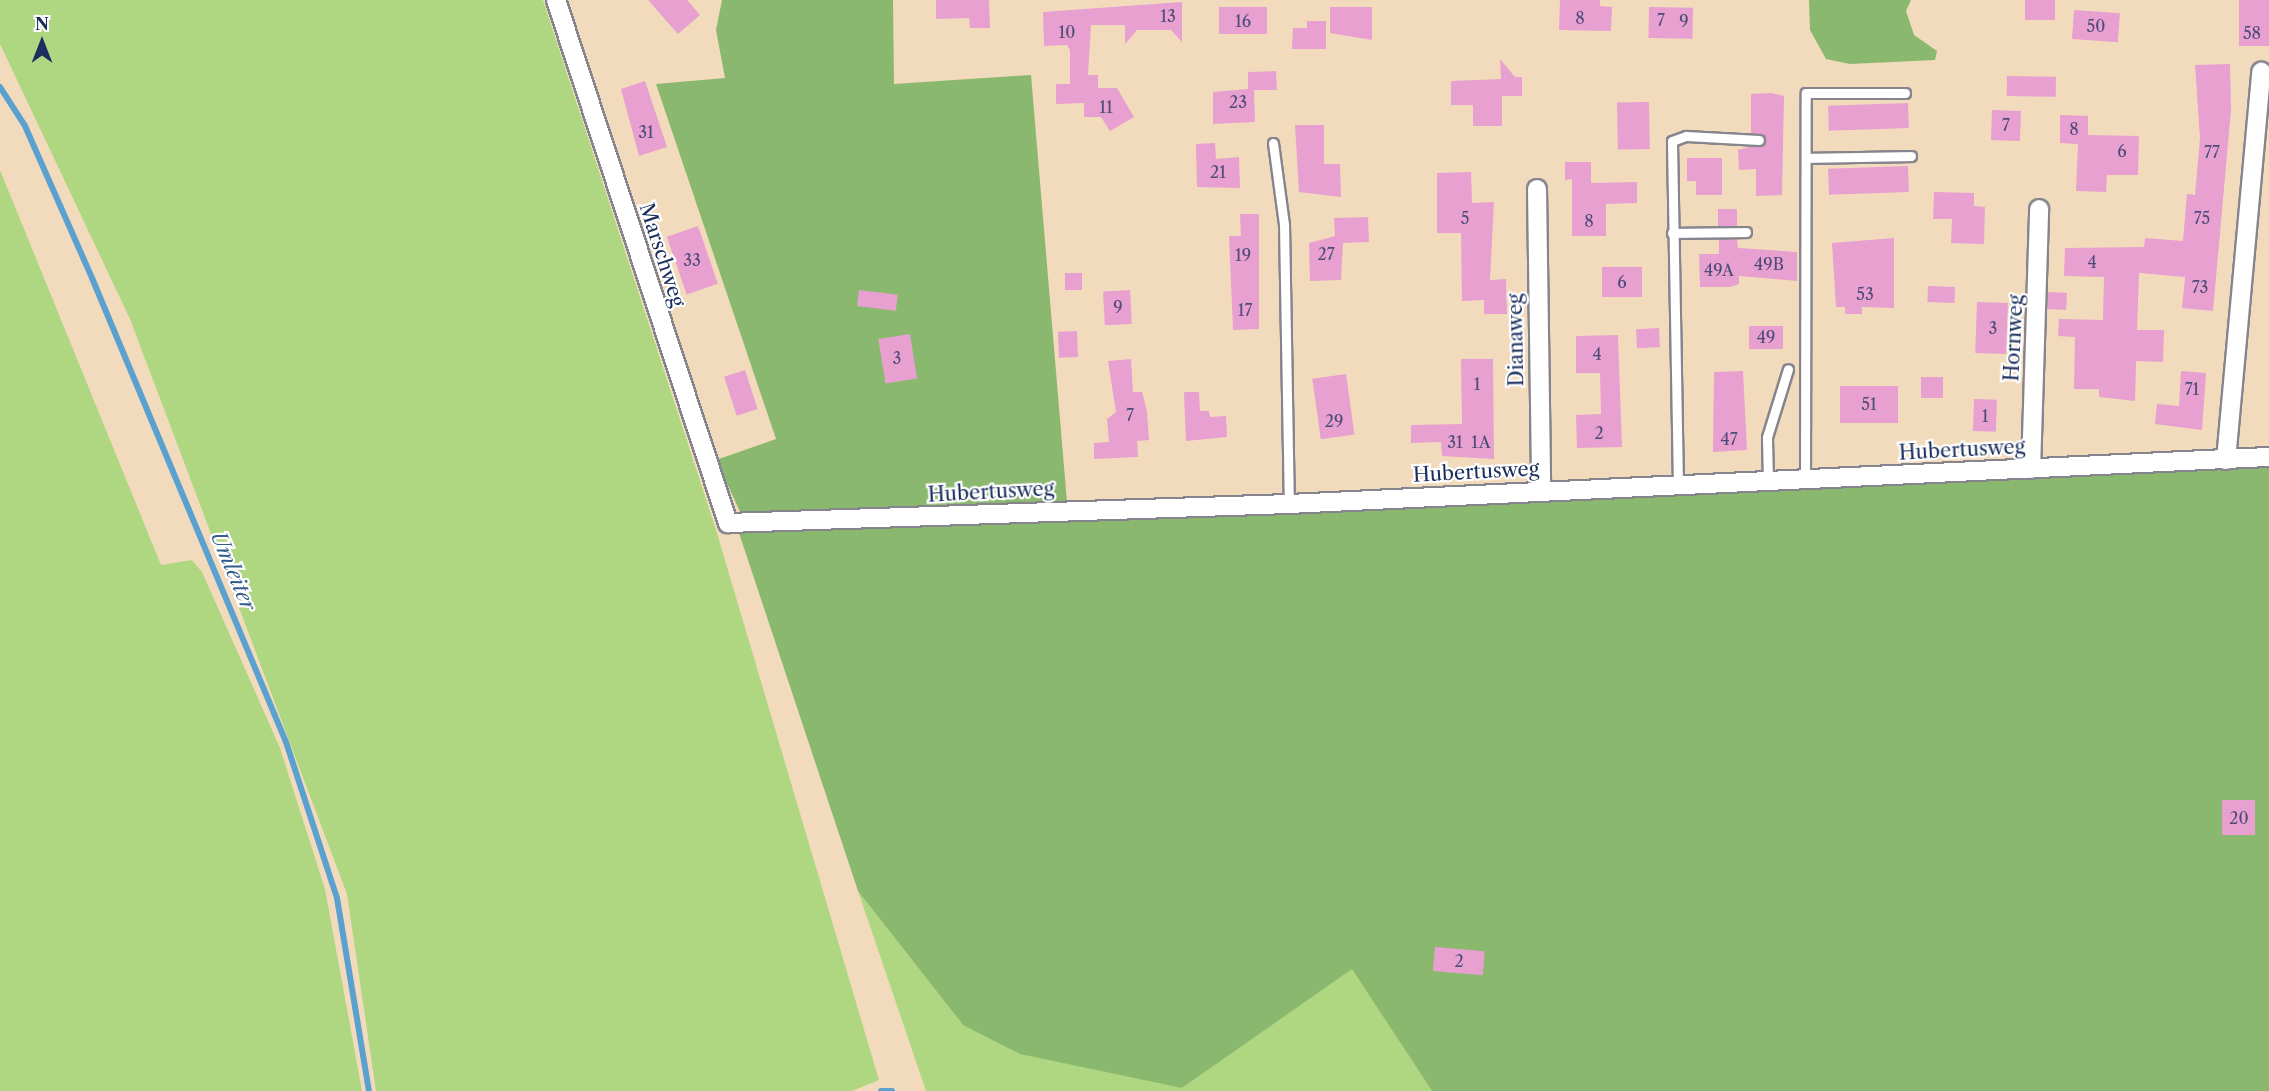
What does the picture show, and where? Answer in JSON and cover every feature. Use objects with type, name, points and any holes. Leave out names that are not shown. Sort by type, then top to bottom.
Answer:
[{"type":"street","name":"Marschweg","points":[[556,0],[728,524]]},
{"type":"street","points":[[2226,460],[2261,72]]},
{"type":"street","name":"Dianaweg","points":[[1537,189],[1541,490]]},
{"type":"street","name":"Hornweg","points":[[2031,469],[2039,209]]},
{"type":"street","name":"Hubertusweg","points":[[728,524],[1288,504],[1541,490],[1768,482],[2269,457]]},
{"type":"lane","points":[[1805,480],[1806,93],[1905,93]]},
{"type":"lane","points":[[1678,486],[1672,141],[1686,136],[1759,140]]},
{"type":"lane","points":[[1273,143],[1284,224],[1288,504]]},
{"type":"lane","points":[[1806,158],[1911,156]]},
{"type":"lane","points":[[1672,233],[1746,232]]},
{"type":"lane","points":[[1768,482],[1767,437],[1788,369]]},
{"type":"green space","points":[[0,0],[543,0],[717,533],[879,1080],[852,1091],[376,1091],[347,894],[130,319],[0,44]]},
{"type":"green space","points":[[722,0],[893,0],[894,84],[1031,75],[1067,502],[743,518],[716,460],[776,439],[656,84],[725,78],[716,30]]},
{"type":"green space","points":[[1809,0],[1911,0],[1906,11],[1914,35],[1937,51],[1935,60],[1850,64],[1826,59],[1810,30]]},
{"type":"green space","points":[[0,170],[161,565],[192,560],[202,572],[280,748],[325,889],[362,1091],[0,1091]]},
{"type":"green space","points":[[2269,464],[2269,1091],[1432,1091],[1352,969],[1182,1088],[1020,1054],[963,1025],[858,891],[738,530]]},
{"type":"green space","points":[[858,891],[963,1025],[1182,1088],[1352,968],[1432,1091],[926,1091]]},
{"type":"building","points":[[648,0],[687,0],[700,15],[678,34]]},
{"type":"building","points":[[936,0],[989,0],[990,28],[970,28],[969,18],[936,19]]},
{"type":"building","points":[[1560,0],[1600,0],[1600,6],[1612,7],[1611,31],[1559,30]]},
{"type":"building","points":[[2025,0],[2055,0],[2055,20],[2025,20]]},
{"type":"building","points":[[2239,0],[2269,0],[2269,46],[2239,46]]},
{"type":"building","points":[[1182,2],[1182,42],[1171,30],[1137,30],[1125,44],[1125,25],[1091,25],[1088,75],[1098,75],[1098,88],[1117,88],[1134,117],[1110,131],[1101,117],[1084,117],[1084,103],[1056,104],[1056,84],[1070,84],[1070,50],[1067,45],[1044,46],[1043,12]]},
{"type":"building","points":[[1219,7],[1267,7],[1267,34],[1219,34]]},
{"type":"building","points":[[1330,7],[1372,7],[1372,40],[1330,33]]},
{"type":"building","points":[[1649,7],[1693,8],[1692,39],[1648,38]]},
{"type":"building","points":[[2074,10],[2120,13],[2118,42],[2072,39]]},
{"type":"building","points":[[1307,21],[1326,21],[1326,49],[1292,49],[1293,28],[1307,28]]},
{"type":"building","points":[[1500,59],[1515,77],[1522,77],[1522,96],[1502,96],[1502,126],[1473,126],[1473,105],[1451,105],[1451,81],[1501,79]]},
{"type":"building","points":[[2230,64],[2231,110],[2213,311],[2182,308],[2185,277],[2139,273],[2137,330],[2164,330],[2163,362],[2136,361],[2135,401],[2099,397],[2099,389],[2074,389],[2075,337],[2058,336],[2059,319],[2103,320],[2104,277],[2064,276],[2065,248],[2144,247],[2145,238],[2183,241],[2187,194],[2195,195],[2200,138],[2195,65]]},
{"type":"building","points":[[1276,71],[1277,90],[1254,90],[1255,122],[1213,124],[1213,92],[1248,89],[1248,72]]},
{"type":"building","points":[[2007,76],[2056,77],[2056,97],[2007,96]]},
{"type":"building","points":[[645,81],[667,147],[639,156],[621,89]]},
{"type":"building","points":[[1771,93],[1784,96],[1782,195],[1756,196],[1756,169],[1739,170],[1738,150],[1765,143],[1763,135],[1751,133],[1751,94]]},
{"type":"building","points":[[1649,102],[1650,149],[1618,150],[1617,103]]},
{"type":"building","points":[[1908,103],[1909,128],[1829,131],[1828,106]]},
{"type":"building","points":[[1992,110],[2021,111],[2020,141],[1991,140]]},
{"type":"building","points":[[2060,115],[2088,116],[2088,135],[2139,136],[2138,175],[2107,175],[2106,192],[2076,191],[2078,144],[2060,143]]},
{"type":"building","points":[[1295,125],[1324,125],[1324,164],[1340,164],[1341,197],[1299,192]]},
{"type":"building","points":[[1215,143],[1216,159],[1239,157],[1240,188],[1197,187],[1196,144]]},
{"type":"building","points":[[1687,158],[1722,158],[1722,195],[1696,195],[1696,181],[1687,181]]},
{"type":"building","points":[[1565,162],[1591,162],[1591,183],[1637,182],[1637,203],[1606,204],[1606,236],[1572,236],[1572,179],[1565,180]]},
{"type":"building","points":[[1908,166],[1909,192],[1829,195],[1828,169]]},
{"type":"building","points":[[1471,172],[1472,203],[1494,202],[1490,280],[1506,279],[1507,314],[1484,314],[1484,300],[1462,301],[1461,233],[1437,233],[1437,173]]},
{"type":"building","points":[[1934,192],[1974,193],[1974,206],[1985,207],[1984,244],[1951,243],[1952,219],[1933,219]]},
{"type":"building","points":[[1718,209],[1737,209],[1737,226],[1718,226]]},
{"type":"building","points":[[1240,214],[1259,214],[1259,329],[1233,330],[1229,236],[1241,236]]},
{"type":"building","points":[[1368,217],[1369,242],[1343,243],[1341,280],[1310,281],[1309,243],[1335,236],[1334,218]]},
{"type":"building","points":[[698,226],[718,284],[687,294],[667,237]]},
{"type":"building","points":[[1894,238],[1894,308],[1862,307],[1862,314],[1845,314],[1845,307],[1836,307],[1832,243]]},
{"type":"building","points":[[1719,239],[1737,239],[1738,248],[1797,252],[1797,281],[1739,276],[1739,284],[1730,287],[1700,287],[1699,254],[1719,254]]},
{"type":"building","points":[[1602,267],[1642,267],[1642,297],[1602,297]]},
{"type":"building","points":[[1065,273],[1082,273],[1082,290],[1065,290]]},
{"type":"building","points":[[1928,286],[1955,287],[1954,303],[1927,302]]},
{"type":"building","points":[[859,290],[898,295],[896,311],[857,306]]},
{"type":"building","points":[[1130,290],[1132,324],[1105,325],[1103,291]]},
{"type":"building","points":[[2048,292],[2067,293],[2066,310],[2047,309]]},
{"type":"building","points":[[1977,302],[2008,303],[2006,354],[1975,353]]},
{"type":"building","points":[[1749,326],[1783,326],[1783,349],[1749,349]]},
{"type":"building","points":[[1659,328],[1660,347],[1637,348],[1636,329]]},
{"type":"building","points":[[1077,331],[1078,357],[1059,358],[1058,332]]},
{"type":"building","points":[[910,334],[917,378],[885,383],[878,339]]},
{"type":"building","points":[[1618,335],[1622,447],[1577,448],[1576,415],[1601,414],[1600,373],[1576,373],[1576,336]]},
{"type":"building","points":[[1131,359],[1133,392],[1142,392],[1147,411],[1149,440],[1137,441],[1138,457],[1094,459],[1094,443],[1109,442],[1107,419],[1116,412],[1108,361]]},
{"type":"building","points":[[1461,359],[1493,359],[1494,459],[1442,456],[1441,442],[1411,443],[1411,425],[1462,424]]},
{"type":"building","points":[[745,370],[758,409],[737,416],[724,377]]},
{"type":"building","points":[[1743,371],[1747,450],[1713,452],[1714,372]]},
{"type":"building","points":[[2181,371],[2206,373],[2202,430],[2155,424],[2157,404],[2179,406]]},
{"type":"building","points":[[1346,374],[1354,434],[1321,439],[1312,379]]},
{"type":"building","points":[[1921,377],[1943,377],[1943,398],[1921,398]]},
{"type":"building","points":[[1840,386],[1898,386],[1898,423],[1840,423]]},
{"type":"building","points":[[1184,392],[1199,392],[1200,411],[1209,411],[1210,417],[1226,416],[1227,437],[1186,441]]},
{"type":"building","points":[[1974,399],[1997,400],[1996,432],[1973,431]]},
{"type":"building","points":[[2222,800],[2255,800],[2255,835],[2222,835]]},
{"type":"building","points":[[1435,947],[1485,951],[1483,975],[1433,971]]},
{"type":"waterway","name":"Umleiter","points":[[0,87],[25,126],[92,278],[286,742],[337,898],[369,1091]]},
{"type":"waterway","points":[[881,1091],[892,1091]]}]
